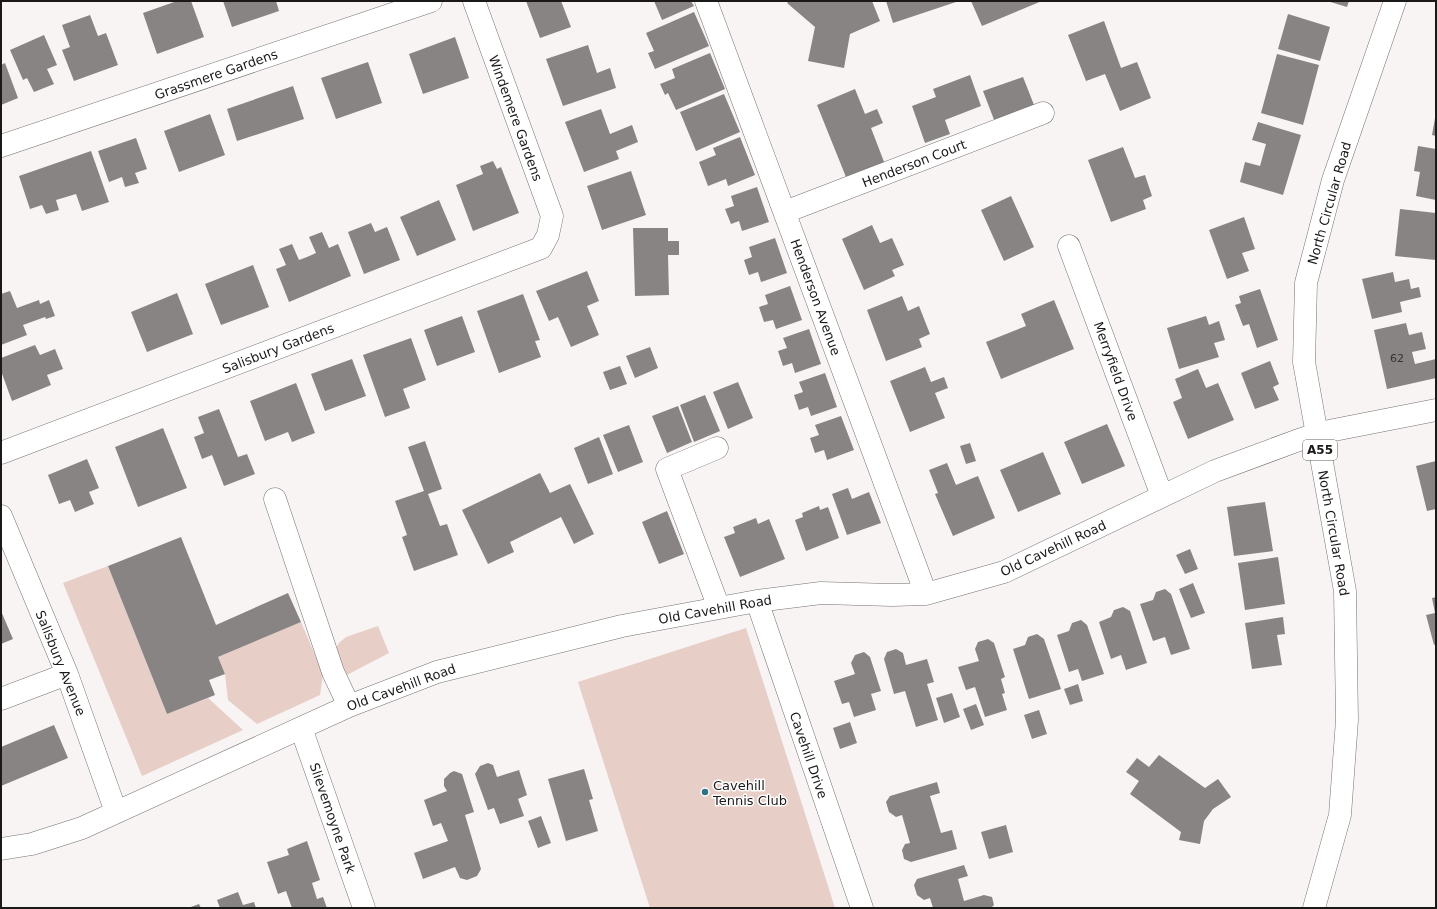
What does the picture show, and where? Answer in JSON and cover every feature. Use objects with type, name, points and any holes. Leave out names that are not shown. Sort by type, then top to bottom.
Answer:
[{"type":"main road","name":"Grassmere Gardens","points":[[1,146],[431,1]]},
{"type":"main road","name":"Windemere Gardens","points":[[474,1],[552,216],[548,235]]},
{"type":"main road","name":"Henderson Avenue","points":[[706,1],[926,594]]},
{"type":"main road","name":"North Circular Road","points":[[1314,908],[1340,815],[1347,720],[1345,591],[1304,362],[1306,283],[1332,180],[1395,1]]},
{"type":"main road","name":"Henderson Court","points":[[785,212],[1042,113]]},
{"type":"main road","name":"Salisbury Gardens","points":[[1,453],[541,248],[548,235]]},
{"type":"main road","name":"Merryfield Drive","points":[[1069,246],[1162,496]]},
{"type":"main road","name":"Old Cavehill Road","points":[[1,849],[32,844],[82,828],[349,706],[436,672],[622,626],[757,601],[821,592],[892,595],[926,594],[1004,572],[1215,471],[1317,434],[1436,410]]},
{"type":"main road","points":[[717,448],[666,469],[719,608]]},
{"type":"main road","points":[[275,499],[333,672],[349,706]]},
{"type":"main road","name":"Salisbury Avenue","points":[[1,516],[67,674],[116,812]]},
{"type":"main road","name":"Cavehill Drive","points":[[757,601],[862,908]]},
{"type":"main road","points":[[1,699],[67,674]]},
{"type":"main road","name":"Slievemoyne Park","points":[[301,728],[364,908]]},
{"type":"shaded area","points":[[108,566],[167,714],[208,698],[243,730],[142,776],[63,583]]},
{"type":"shaded area","points":[[301,622],[323,674],[320,695],[257,724],[228,700],[225,674],[218,657]]},
{"type":"shaded area","points":[[378,626],[389,653],[345,676],[334,652],[339,643],[346,637]]},
{"type":"shaded area","name":"Cavehill Tennis Club","points":[[746,628],[835,908],[650,908],[578,682]]},
{"type":"building","points":[[177,1],[191,1],[204,37],[157,54],[143,13]]},
{"type":"building","points":[[223,1],[276,1],[279,11],[232,27]]},
{"type":"building","points":[[526,1],[561,1],[571,27],[540,38]]},
{"type":"building","points":[[654,1],[691,1],[694,6],[662,20]]},
{"type":"building","points":[[789,1],[872,1],[880,21],[850,34],[844,68],[808,61],[815,27],[787,3]]},
{"type":"building","points":[[886,1],[959,1],[893,23]]},
{"type":"building","points":[[971,1],[1042,1],[982,26]]},
{"type":"building","points":[[1327,1],[1349,1],[1347,7]]},
{"type":"building","points":[[694,12],[709,46],[655,69],[648,53],[654,51],[646,33]]},
{"type":"building","points":[[1288,14],[1330,27],[1320,61],[1278,49]]},
{"type":"building","points":[[90,15],[98,36],[106,33],[118,65],[74,81],[62,50],[70,47],[62,25]]},
{"type":"building","points":[[1104,21],[1121,68],[1137,62],[1151,98],[1120,111],[1105,74],[1086,81],[1068,35]]},
{"type":"building","points":[[44,35],[57,65],[47,69],[54,84],[34,92],[27,78],[23,80],[10,50]]},
{"type":"building","points":[[455,37],[469,78],[423,94],[409,54]]},
{"type":"building","points":[[588,45],[597,73],[610,68],[616,88],[563,106],[546,59]]},
{"type":"building","points":[[710,53],[725,89],[676,110],[668,93],[665,95],[660,84],[675,78],[672,69]]},
{"type":"building","points":[[1277,54],[1319,65],[1303,125],[1261,113]]},
{"type":"building","points":[[368,62],[382,103],[336,119],[321,78]]},
{"type":"building","points":[[5,63],[18,98],[1,105],[1,65]]},
{"type":"building","points":[[970,75],[981,106],[945,120],[950,134],[925,143],[912,106],[936,97],[933,89]]},
{"type":"building","points":[[1023,77],[1036,110],[996,125],[983,91]]},
{"type":"building","points":[[293,86],[304,119],[237,141],[227,109]]},
{"type":"building","points":[[855,89],[865,114],[877,109],[883,123],[871,128],[886,167],[848,182],[817,105]]},
{"type":"building","points":[[724,94],[740,132],[696,151],[680,112]]},
{"type":"building","points":[[601,109],[610,134],[632,125],[638,142],[616,151],[619,159],[584,172],[565,122]]},
{"type":"building","points":[[210,114],[225,155],[179,172],[164,131]]},
{"type":"building","points":[[1436,118],[1436,136],[1432,135]]},
{"type":"building","points":[[1258,122],[1301,135],[1283,195],[1240,182],[1245,162],[1260,166],[1266,144],[1252,140]]},
{"type":"building","points":[[740,137],[755,175],[728,186],[726,179],[708,186],[699,162],[716,155],[713,148]]},
{"type":"building","points":[[136,138],[147,169],[135,173],[139,183],[125,187],[122,177],[109,182],[98,151]]},
{"type":"building","points":[[1418,146],[1436,149],[1436,200],[1416,196],[1420,172],[1414,171]]},
{"type":"building","points":[[1123,147],[1135,178],[1145,175],[1152,196],[1143,200],[1146,209],[1111,222],[1088,160]]},
{"type":"building","points":[[91,151],[109,202],[82,211],[76,194],[56,200],[59,210],[46,214],[42,205],[30,209],[19,176]]},
{"type":"building","points":[[493,161],[497,169],[501,167],[519,213],[473,231],[456,185],[483,174],[480,166]]},
{"type":"building","points":[[631,171],[646,215],[602,230],[587,186]]},
{"type":"building","points":[[757,187],[769,222],[742,231],[739,221],[731,224],[725,209],[734,206],[731,196]]},
{"type":"building","points":[[1011,196],[1034,247],[1004,261],[981,210]]},
{"type":"building","points":[[439,200],[456,240],[417,256],[400,217]]},
{"type":"building","points":[[1400,209],[1436,213],[1436,260],[1395,256]]},
{"type":"building","points":[[1244,217],[1255,249],[1242,253],[1249,271],[1227,279],[1209,230]]},
{"type":"building","points":[[371,223],[375,232],[387,227],[400,260],[364,274],[348,232]]},
{"type":"building","points":[[872,225],[880,243],[892,238],[904,265],[892,270],[895,276],[864,290],[842,239]]},
{"type":"building","points":[[633,228],[668,228],[668,241],[679,241],[679,255],[668,255],[669,295],[635,296]]},
{"type":"building","points":[[322,232],[329,248],[338,244],[351,276],[289,302],[276,269],[286,265],[279,249],[292,244],[299,260],[307,257],[316,253],[309,237]]},
{"type":"building","points":[[775,238],[787,273],[761,282],[758,272],[749,275],[744,260],[752,257],[749,247]]},
{"type":"building","points":[[253,265],[269,307],[221,325],[205,284]]},
{"type":"building","points":[[587,271],[599,301],[587,306],[599,335],[571,347],[558,317],[549,321],[536,291]]},
{"type":"building","points":[[1393,272],[1395,282],[1409,279],[1411,289],[1419,287],[1421,297],[1400,302],[1402,312],[1372,319],[1362,279]]},
{"type":"building","points":[[790,286],[802,320],[776,329],[773,320],[764,322],[759,307],[768,304],[765,295]]},
{"type":"building","points":[[1260,289],[1278,340],[1257,348],[1249,324],[1243,326],[1235,305],[1241,303],[1239,296]]},
{"type":"building","points":[[10,291],[17,308],[39,300],[40,304],[49,300],[55,316],[46,319],[45,317],[23,325],[27,335],[1,345],[1,294]]},
{"type":"building","points":[[177,293],[193,334],[147,352],[131,312]]},
{"type":"building","points":[[523,294],[540,340],[535,341],[541,357],[499,373],[477,311]]},
{"type":"building","points":[[902,296],[908,311],[919,306],[930,334],[919,339],[922,347],[886,361],[867,310]]},
{"type":"building","points":[[1054,300],[1074,349],[1001,379],[986,342],[1026,326],[1021,314]]},
{"type":"building","points":[[462,316],[475,352],[437,366],[424,330]]},
{"type":"building","points":[[1206,316],[1209,325],[1219,321],[1225,340],[1214,343],[1219,357],[1179,369],[1167,328]]},
{"type":"building","points":[[1406,323],[1409,335],[1422,332],[1426,349],[1412,352],[1415,364],[1436,359],[1436,378],[1387,389],[1374,330]]},
{"type":"building","points":[[809,329],[821,364],[795,373],[792,363],[783,366],[778,351],[787,348],[783,338]]},
{"type":"building","points":[[411,338],[426,380],[403,389],[410,408],[385,417],[363,355]]},
{"type":"building","points":[[35,345],[40,355],[55,349],[63,369],[47,375],[51,385],[12,401],[1,371],[1,358]]},
{"type":"building","points":[[650,347],[658,368],[635,378],[626,356]]},
{"type":"building","points":[[352,359],[366,396],[325,411],[311,374]]},
{"type":"building","points":[[1270,361],[1279,384],[1273,387],[1279,400],[1255,409],[1241,373]]},
{"type":"building","points":[[620,366],[627,384],[610,390],[603,372]]},
{"type":"building","points":[[925,367],[931,382],[944,377],[948,388],[935,393],[945,418],[910,432],[890,381]]},
{"type":"building","points":[[1198,369],[1206,388],[1218,383],[1234,420],[1188,439],[1173,402],[1182,398],[1175,379]]},
{"type":"building","points":[[825,373],[837,407],[811,416],[808,407],[799,410],[794,395],[803,392],[799,382]]},
{"type":"building","points":[[738,382],[753,418],[728,429],[713,392]]},
{"type":"building","points":[[296,383],[315,433],[292,442],[288,432],[265,441],[250,401]]},
{"type":"building","points":[[705,395],[720,431],[694,442],[680,405]]},
{"type":"building","points":[[678,406],[692,442],[667,453],[652,416]]},
{"type":"building","points":[[219,409],[238,457],[247,454],[255,474],[224,486],[212,455],[202,459],[194,437],[204,433],[198,417]]},
{"type":"building","points":[[841,416],[854,450],[827,460],[824,450],[815,453],[810,438],[819,435],[815,425]]},
{"type":"building","points":[[1107,424],[1125,466],[1082,484],[1064,442]]},
{"type":"building","points":[[629,425],[643,462],[618,472],[603,435]]},
{"type":"building","points":[[163,428],[187,488],[138,507],[115,447]]},
{"type":"building","points":[[599,437],[613,474],[588,484],[574,448]]},
{"type":"building","points":[[425,441],[442,489],[428,494],[440,526],[447,524],[458,555],[414,571],[402,537],[407,535],[395,501],[424,491],[408,447]]},
{"type":"building","points":[[970,443],[976,461],[966,464],[960,446]]},
{"type":"building","points":[[1043,452],[1061,494],[1018,512],[1000,470]]},
{"type":"building","points":[[87,459],[99,488],[89,492],[94,504],[75,512],[70,500],[59,504],[48,475]]},
{"type":"building","points":[[1436,461],[1436,509],[1427,511],[1416,466]]},
{"type":"building","points":[[947,463],[956,485],[978,476],[995,518],[953,536],[935,494],[938,493],[929,470]]},
{"type":"building","points":[[540,473],[550,493],[570,484],[594,534],[574,544],[561,517],[510,542],[514,552],[488,564],[462,510]]},
{"type":"building","points":[[848,488],[852,499],[869,492],[881,523],[847,535],[832,494]]},
{"type":"building","points":[[1265,502],[1273,551],[1234,556],[1227,507]]},
{"type":"building","points":[[819,506],[820,510],[828,507],[839,538],[806,551],[795,520],[803,517],[802,513]]},
{"type":"building","points":[[667,511],[684,554],[659,564],[642,522]]},
{"type":"building","points":[[756,518],[758,524],[769,519],[785,559],[740,577],[724,537],[735,533],[733,527]]},
{"type":"building","points":[[181,537],[216,625],[288,593],[301,622],[218,657],[225,674],[209,680],[215,695],[167,714],[108,566]]},
{"type":"building","points":[[1190,549],[1198,569],[1185,574],[1176,555]]},
{"type":"building","points":[[1278,557],[1285,604],[1245,610],[1238,563]]},
{"type":"building","points":[[1193,583],[1205,613],[1191,618],[1179,589]]},
{"type":"building","points":[[1165,589],[1171,594],[1190,649],[1171,655],[1165,637],[1153,641],[1140,604],[1153,600],[1156,592]]},
{"type":"building","points":[[1436,597],[1436,644],[1434,645],[1426,615],[1435,613],[1432,598]]},
{"type":"building","points":[[1123,607],[1130,611],[1147,663],[1126,670],[1121,655],[1111,659],[1099,622],[1111,617],[1114,610]]},
{"type":"building","points":[[1,611],[13,639],[1,644]]},
{"type":"building","points":[[1283,617],[1285,634],[1277,635],[1282,665],[1252,669],[1245,623]]},
{"type":"building","points":[[1081,620],[1087,625],[1104,674],[1082,681],[1078,669],[1069,672],[1057,635],[1069,631],[1072,623]]},
{"type":"building","points":[[1037,634],[1044,639],[1061,689],[1029,699],[1013,649],[1025,645],[1028,637]]},
{"type":"building","points":[[988,639],[994,643],[1005,677],[1001,679],[1005,693],[1002,694],[1007,710],[985,717],[975,687],[966,690],[958,667],[979,661],[975,649],[978,642]]},
{"type":"building","points":[[896,649],[903,653],[906,665],[927,659],[934,682],[927,684],[938,720],[916,727],[905,691],[894,694],[884,659],[887,652]]},
{"type":"building","points":[[864,652],[870,657],[881,691],[871,694],[876,710],[854,717],[849,702],[842,704],[834,681],[855,674],[851,663],[855,655]]},
{"type":"building","points":[[1078,684],[1083,701],[1070,705],[1064,689]]},
{"type":"building","points":[[952,693],[960,717],[944,723],[936,698]]},
{"type":"building","points":[[976,704],[984,725],[971,730],[963,709]]},
{"type":"building","points":[[1039,710],[1047,734],[1032,739],[1024,715]]},
{"type":"building","points":[[850,722],[857,743],[840,749],[833,728]]},
{"type":"building","points":[[54,725],[68,758],[1,786],[1,747]]},
{"type":"building","points":[[1159,755],[1205,788],[1218,779],[1231,797],[1213,809],[1204,821],[1200,844],[1179,840],[1181,832],[1130,794],[1139,781],[1126,772],[1137,758],[1149,767]]},
{"type":"building","points":[[488,763],[493,765],[497,777],[519,770],[527,795],[518,799],[524,816],[500,824],[494,808],[488,810],[475,774],[480,766]]},
{"type":"building","points":[[584,769],[593,799],[589,800],[598,831],[566,841],[548,779]]},
{"type":"building","points":[[454,771],[462,774],[474,812],[465,815],[481,869],[477,876],[467,880],[460,878],[455,867],[423,879],[414,853],[448,841],[441,823],[433,826],[424,800],[447,791],[444,786],[444,779]]},
{"type":"building","points":[[937,782],[940,793],[930,796],[941,833],[952,830],[957,849],[911,862],[904,859],[902,850],[905,844],[910,843],[902,815],[896,817],[889,812],[886,802],[890,796]]},
{"type":"building","points":[[541,816],[551,843],[538,848],[528,821]]},
{"type":"building","points":[[1006,825],[1013,852],[989,859],[981,832]]},
{"type":"building","points":[[307,841],[320,880],[312,883],[317,899],[323,897],[327,908],[292,908],[286,891],[278,894],[267,862],[289,855],[287,849]]},
{"type":"building","points":[[964,865],[968,876],[958,879],[964,901],[984,895],[992,897],[994,905],[991,908],[933,908],[930,898],[924,900],[917,895],[914,885],[917,879]]},
{"type":"building","points":[[238,892],[243,905],[254,902],[256,908],[220,908],[217,900]]},
{"type":"building","points":[[199,904],[201,908],[188,908]]},
{"type":"place","name":"Cavehill Tennis Club","points":[[705,792]]}]
